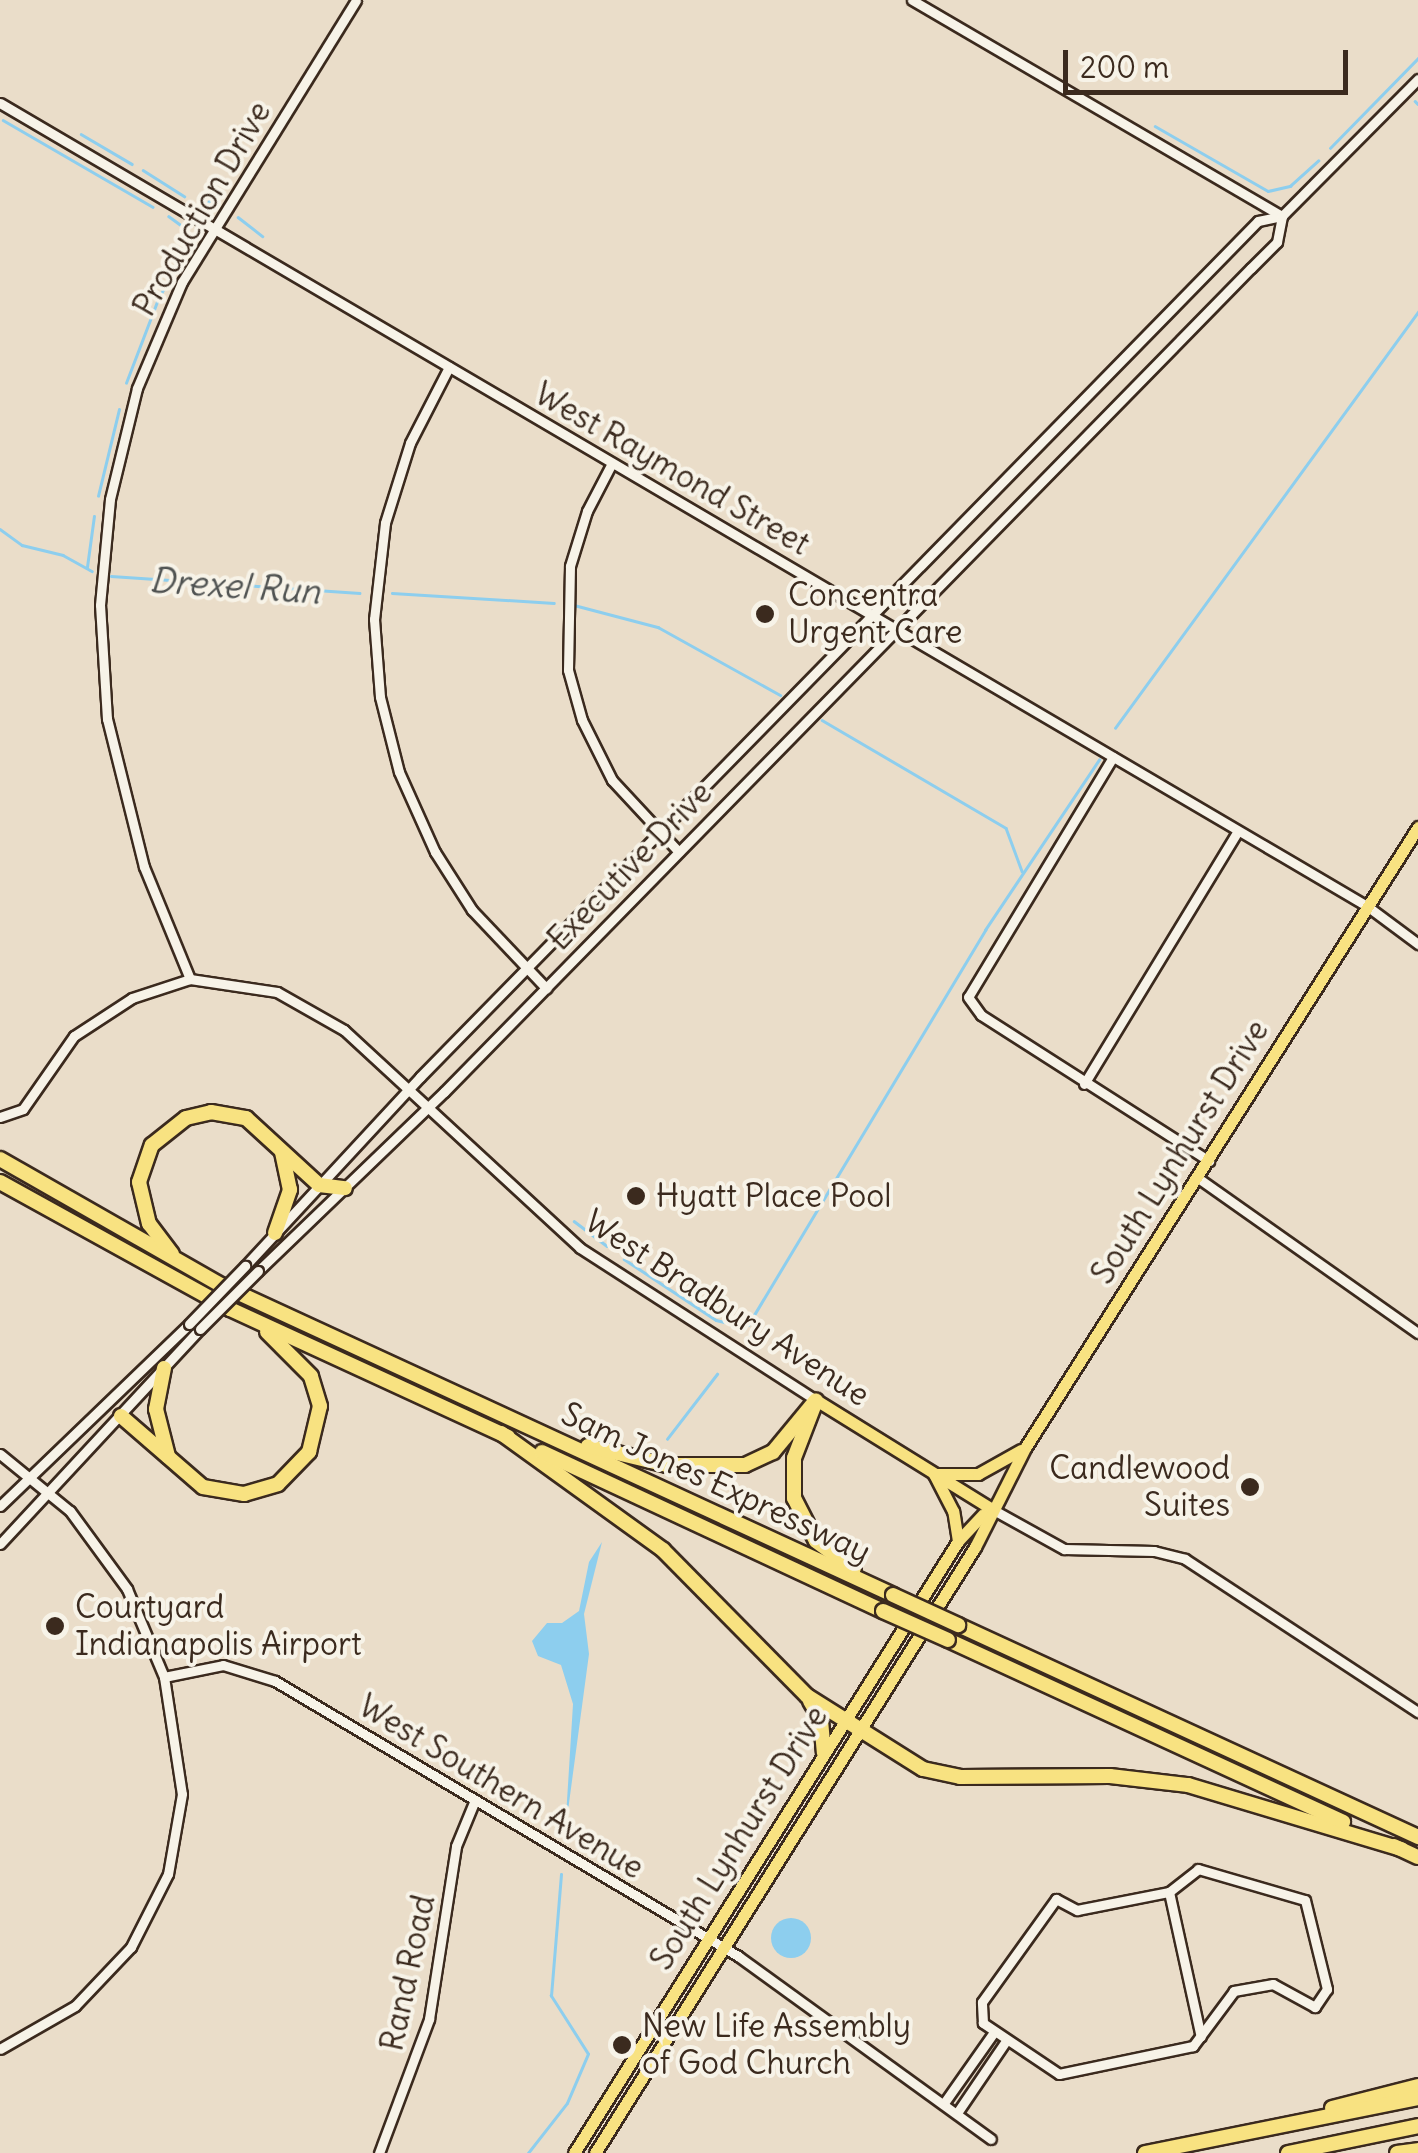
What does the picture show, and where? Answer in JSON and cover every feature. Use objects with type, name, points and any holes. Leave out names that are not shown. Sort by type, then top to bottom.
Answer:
[{"type":"highway","points":[[180,1262],[151,1228],[140,1200],[141,1169],[158,1138],[182,1119],[211,1112],[250,1120],[319,1185],[345,1188]]},
{"type":"highway","points":[[276,1234],[290,1190],[277,1144]]},
{"type":"highway","name":"Sam Jones Expressway","points":[[3,1161],[180,1262],[531,1428],[1418,1834]]},
{"type":"highway","name":"Sam Jones Expressway","points":[[0,1182],[250,1319],[1418,1857]]},
{"type":"highway","points":[[121,1416],[176,1470],[207,1489],[254,1492],[285,1479],[311,1448],[320,1406],[312,1376],[250,1319]]},
{"type":"highway","points":[[164,1368],[157,1422],[176,1470]]},
{"type":"highway","points":[[531,1428],[640,1462],[745,1465],[769,1455],[816,1400]]},
{"type":"highway","points":[[816,1400],[792,1471],[799,1514],[826,1550],[893,1595]]},
{"type":"highway","points":[[501,1434],[663,1550],[807,1696],[821,1720],[824,1753]]},
{"type":"highway","points":[[807,1696],[940,1774],[1110,1776],[1188,1784],[1402,1850]]},
{"type":"highway","points":[[1288,2124],[1418,2086]]},
{"type":"highway","points":[[1145,2153],[1418,2098]]},
{"type":"highway","points":[[1288,2153],[1418,2126]]},
{"type":"highway","points":[[1397,2153],[1418,2150]]},
{"type":"main road","name":"South Lynhurst Drive","points":[[594,2153],[975,1547],[990,1508],[1025,1448],[1418,827]]},
{"type":"main road","name":"West Bradbury Avenue","points":[[816,1400],[990,1508]]},
{"type":"main road","points":[[958,1541],[953,1510],[934,1474],[978,1474],[1025,1448]]},
{"type":"main road","name":"South Lynhurst Drive","points":[[574,2153],[958,1541],[990,1508]]},
{"type":"street","name":"Production Drive","points":[[190,979],[144,867],[118,777],[104,693],[100,605],[124,431],[150,355],[213,228],[356,0]]},
{"type":"street","points":[[912,0],[1282,216]]},
{"type":"street","name":"Executive Drive","points":[[0,1506],[245,1266],[407,1090],[1258,221],[1282,216],[1418,79]]},
{"type":"street","name":"West Raymond Street","points":[[0,103],[1366,906],[1418,944]]},
{"type":"street","name":"Executive Drive","points":[[0,1544],[258,1270],[426,1110],[1277,242],[1282,216]]},
{"type":"street","points":[[450,367],[415,430],[384,522],[375,590],[377,677],[399,772],[430,843],[472,910],[546,988]]},
{"type":"street","points":[[612,463],[572,553],[565,650],[594,748],[617,787],[679,852]]},
{"type":"street","points":[[1113,757],[971,986],[970,1002],[1084,1084],[1209,1161]]},
{"type":"street","points":[[1084,1084],[1238,831]]},
{"type":"street","points":[[5,1117],[86,1026],[132,998],[190,979]]},
{"type":"street","name":"West Bradbury Avenue","points":[[190,979],[252,985],[302,1002],[341,1027],[426,1110],[592,1258],[816,1400]]},
{"type":"street","points":[[1198,1178],[1418,1333]]},
{"type":"street","points":[[104,1406],[121,1416]]},
{"type":"street","points":[[0,1454],[51,1492],[118,1574],[164,1678],[182,1794],[160,1895],[134,1943],[99,1984],[57,2018],[0,2049]]},
{"type":"street","points":[[990,1508],[1064,1548],[1154,1550],[1184,1559],[1418,1712]]},
{"type":"street","name":"West Southern Avenue","points":[[164,1678],[210,1665],[258,1673],[724,1948],[992,2139]]},
{"type":"street","name":"Rand Road","points":[[379,2153],[429,2020],[456,1846],[475,1800]]},
{"type":"street","points":[[1198,1870],[1305,1900],[1327,1989],[1315,2007],[1273,1984],[1234,1992],[1193,2046],[1059,2074],[1006,2041],[980,2019],[981,2004],[1056,1899],[1077,1910],[1169,1892],[1198,1870]]},
{"type":"street","points":[[1169,1892],[1201,2037]]},
{"type":"street","points":[[944,2102],[994,2032]]},
{"type":"street","points":[[957,2113],[1006,2041]]},
{"type":"water","points":[[602,1542],[584,1614],[589,1654],[565,1833],[573,1704],[561,1665],[538,1656],[532,1641],[547,1623],[562,1623],[579,1611],[589,1562]]},
{"type":"water","points":[[791,1918],[805,1924],[811,1938],[805,1952],[791,1958],[777,1952],[771,1938],[777,1924]]},
{"type":"waterway","points":[[1330,148],[1418,58]]},
{"type":"waterway","points":[[1415,101],[1418,104]]},
{"type":"waterway","points":[[3,120],[153,207]]},
{"type":"waterway","points":[[1155,126],[1268,191],[1290,186],[1318,161]]},
{"type":"waterway","points":[[81,134],[132,164]]},
{"type":"waterway","points":[[143,170],[184,196]]},
{"type":"waterway","points":[[206,205],[218,190]]},
{"type":"waterway","points":[[126,383],[158,299],[188,245],[184,228],[169,217]]},
{"type":"waterway","points":[[238,217],[262,236]]},
{"type":"waterway","points":[[1115,728],[1418,312]]},
{"type":"waterway","points":[[98,496],[119,409]]},
{"type":"waterway","points":[[87,567],[94,516]]},
{"type":"waterway","name":"Drexel Run","points":[[0,529],[22,545],[63,555],[92,571]]},
{"type":"waterway","name":"Drexel Run","points":[[111,576],[359,593]]},
{"type":"waterway","name":"Drexel Run","points":[[392,593],[554,603]]},
{"type":"waterway","name":"Drexel Run","points":[[574,605],[658,627],[780,695]]},
{"type":"waterway","name":"Drexel Run","points":[[822,720],[1006,828],[1022,871]]},
{"type":"waterway","points":[[748,1325],[985,930],[1099,760]]},
{"type":"waterway","points":[[574,1221],[607,1246]]},
{"type":"waterway","points":[[624,1259],[716,1320],[733,1324],[755,1317]]},
{"type":"waterway","points":[[667,1439],[717,1374]]},
{"type":"waterway","points":[[528,2153],[567,2103],[588,2054],[551,1996],[561,1874]]},
{"type":"place","name":"Concentra Urgent Care","points":[[765,614]]},
{"type":"place","name":"Hyatt Place Pool","points":[[636,1196]]},
{"type":"place","name":"Candlewood Suites","points":[[1250,1487]]},
{"type":"place","name":"Courtyard Indianapolis Airport","points":[[55,1626]]},
{"type":"place","name":"New Life Assembly of God Church","points":[[622,2045]]}]
